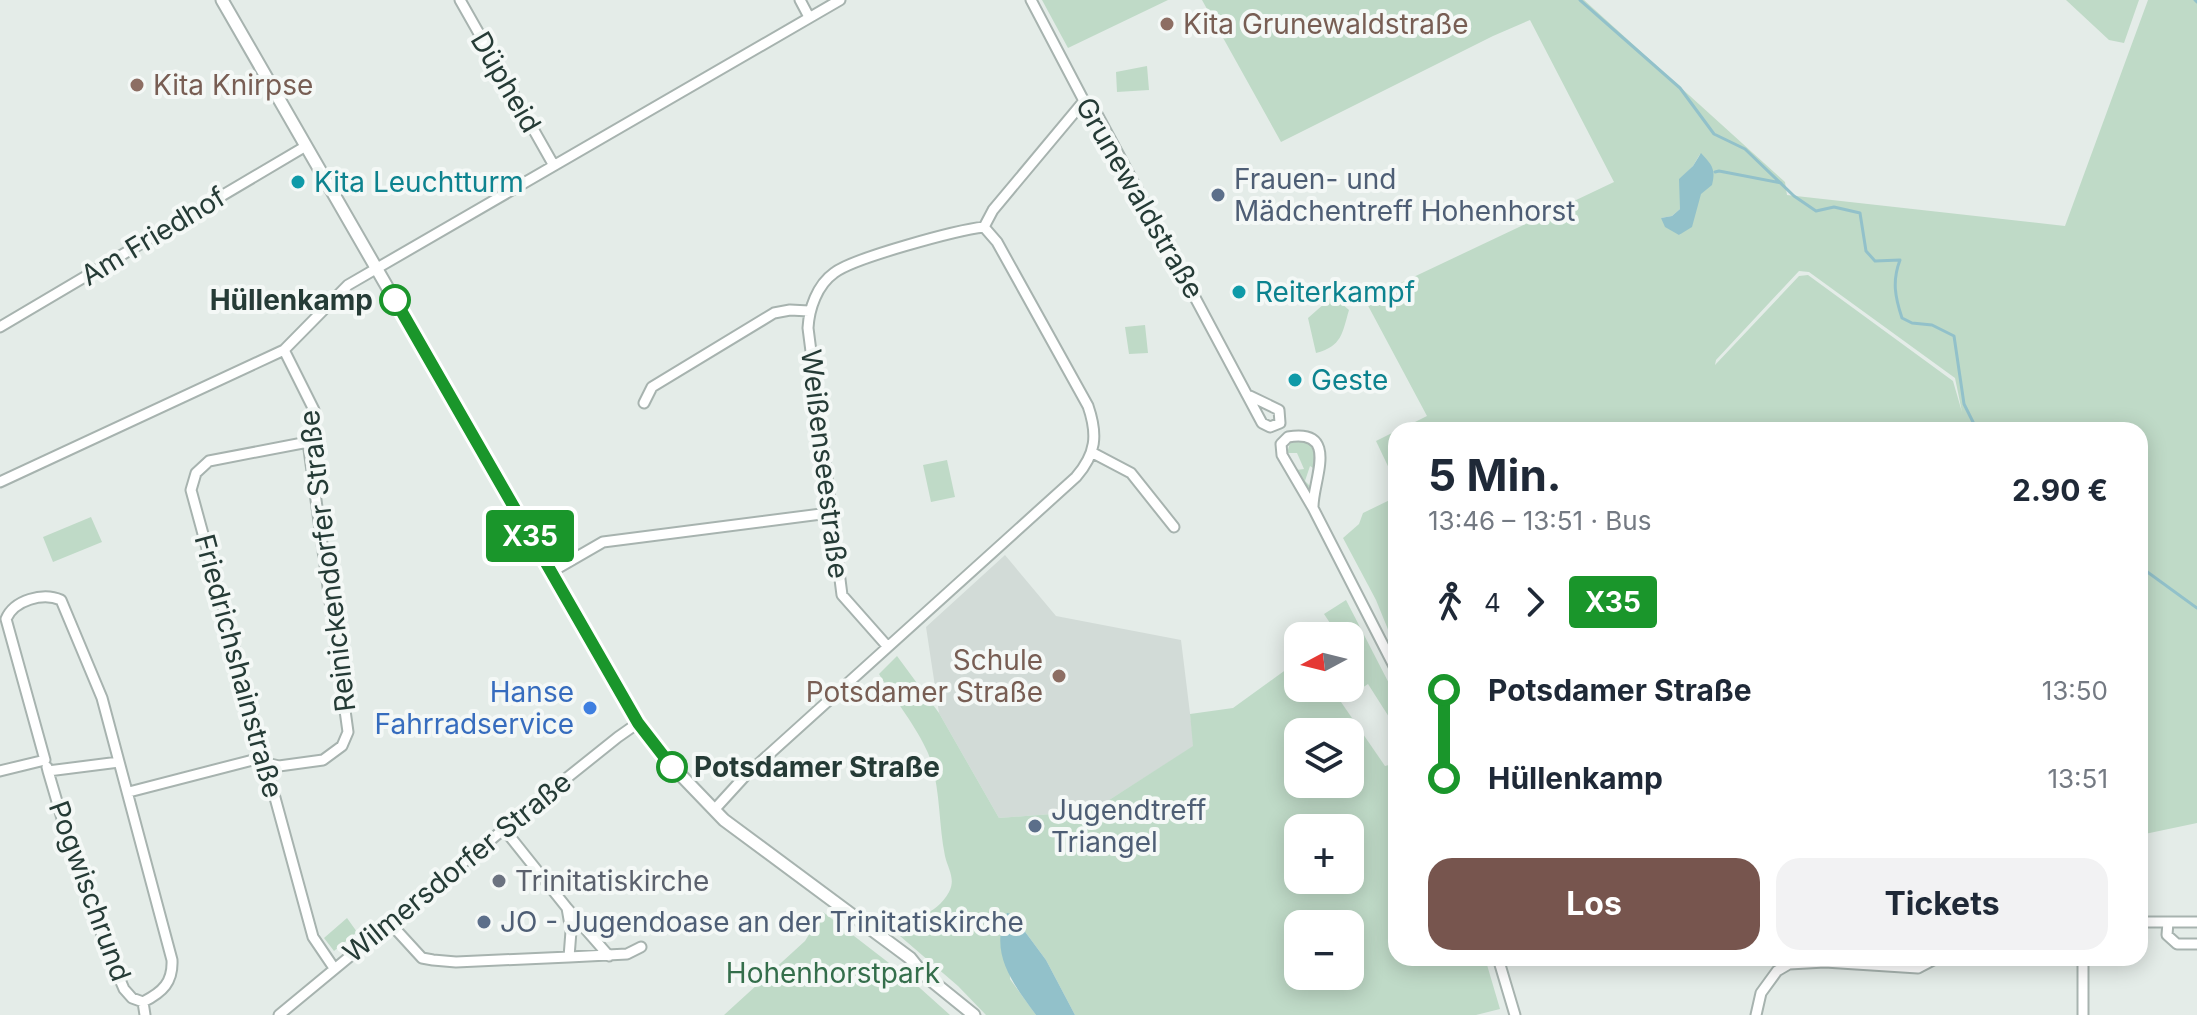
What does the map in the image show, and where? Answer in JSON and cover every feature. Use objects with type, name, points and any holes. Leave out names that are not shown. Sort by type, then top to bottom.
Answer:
[{"type":"street","points":[[222,0],[638,723],[674,768],[714,810],[759,847],[910,958],[922,973],[974,1015]]},
{"type":"street","name":"Düpheid","points":[[460,0],[553,164]]},
{"type":"street","points":[[800,0],[809,17]]},
{"type":"street","points":[[0,482],[284,350],[348,285],[840,0]]},
{"type":"street","name":"Grunewaldstraße","points":[[1031,0],[1084,101],[1097,114],[1250,396]]},
{"type":"street","points":[[714,810],[745,776],[1076,477],[1093,453],[1095,435],[1088,406],[997,242],[984,227],[993,210],[1084,101]]},
{"type":"street","name":"Am Friedhof","points":[[0,327],[306,146]]},
{"type":"street","name":"Weißenseestraße","points":[[888,647],[842,595],[829,513],[808,328],[809,311],[824,282],[835,272],[854,263],[930,240],[984,227]]},
{"type":"street","name":"Weißenseestraße","points":[[644,403],[652,387],[774,313],[809,311]]},
{"type":"street","name":"Reinickendorfer Straße","points":[[129,792],[253,760],[279,766],[323,760],[342,746],[348,732],[308,442],[314,410],[284,350]]},
{"type":"street","points":[[1313,508],[1321,461],[1317,445],[1307,437],[1288,437],[1281,444],[1282,455],[1313,508],[1388,654]]},
{"type":"street","name":"Friedrichshainstraße","points":[[308,442],[209,461],[196,473],[191,490],[313,937],[334,968]]},
{"type":"street","points":[[1093,453],[1131,473],[1174,527]]},
{"type":"street","points":[[551,572],[603,542],[829,513]]},
{"type":"street","name":"Pogwischrund","points":[[43,596],[61,600],[94,676],[129,792],[172,960],[173,976],[156,996],[143,1002],[132,998],[124,989],[109,954],[73,856],[45,760],[6,619],[10,609],[43,596]]},
{"type":"street","name":"Wilmersdorfer Straße","points":[[286,1013],[389,922],[638,723]]},
{"type":"street","points":[[0,771],[45,760]]},
{"type":"street","name":"Pogwischrund","points":[[48,771],[119,762]]},
{"type":"street","points":[[504,829],[609,956]]},
{"type":"street","points":[[567,908],[571,931],[569,957]]},
{"type":"street","points":[[389,922],[422,958],[433,960],[456,962],[609,956],[627,954],[641,947]]},
{"type":"street","points":[[2148,922],[2197,922]]},
{"type":"street","points":[[2168,922],[2167,935],[2177,944],[2197,944]]},
{"type":"street","points":[[1500,966],[1515,1015]]},
{"type":"street","points":[[1756,1015],[1761,993],[1777,971],[1786,966]]},
{"type":"street","points":[[1887,966],[1922,966]]},
{"type":"street","points":[[2083,966],[2083,1015]]},
{"type":"street","points":[[956,1001],[965,1015]]},
{"type":"street","name":"Pogwischrund","points":[[143,1002],[145,1015]]},
{"type":"shaded area","name":"Schule Potsdamer Straße","points":[[1005,555],[1056,616],[1181,640],[1194,746],[1092,811],[999,818],[939,713],[926,627]]},
{"type":"green space","points":[[1042,0],[1168,0],[1068,48]]},
{"type":"green space","points":[[1202,0],[1584,0],[1785,182],[1787,195],[2065,226],[2148,0],[2197,0],[2197,823],[2148,833],[2148,422],[1415,422],[1427,416],[1365,300],[1614,182],[1530,20],[1281,142]],"holes":[[[1700,154],[1680,235],[1661,218],[1672,216],[1680,209],[1680,179]],[[1799,271],[1809,272],[1955,378],[1962,412],[1953,381],[1808,275],[1799,276],[1715,365],[1716,360]]]},
{"type":"green space","points":[[2066,0],[2139,0],[2124,43],[2109,40]]},
{"type":"green space","points":[[1147,66],[1149,90],[1117,92],[1116,72]]},
{"type":"green space","points":[[1333,296],[1349,310],[1345,326],[1336,343],[1316,353],[1308,318]]},
{"type":"green space","points":[[1145,325],[1148,353],[1129,354],[1125,327]]},
{"type":"green space","points":[[1388,435],[1388,466],[1376,441]]},
{"type":"green space","points":[[1290,443],[1309,443],[1317,456],[1316,470],[1310,466],[1305,481],[1312,488],[1311,492],[1296,470],[1304,469],[1297,453],[1287,453]]},
{"type":"green space","points":[[947,460],[955,497],[931,502],[923,465]]},
{"type":"green space","points":[[1388,501],[1388,629],[1343,538],[1359,524],[1363,513]]},
{"type":"green space","points":[[91,517],[102,542],[53,562],[43,537]]},
{"type":"green space","points":[[1346,600],[1357,622],[1329,622],[1324,614]]},
{"type":"green space","points":[[1364,635],[1388,681],[1388,715],[1368,684],[1364,687]]},
{"type":"green space","points":[[897,656],[939,713],[999,818],[1092,811],[1193,746],[1190,714],[1233,708],[1284,671],[1284,702],[1341,702],[1352,718],[1284,718],[1284,798],[1364,798],[1364,735],[1385,766],[1388,765],[1388,966],[1487,966],[1500,1009],[1476,1015],[1075,1015],[1046,960],[1012,914],[1010,979],[1036,1015],[986,1015],[958,986],[886,924],[930,912],[944,900],[952,883],[928,753],[879,674]]},
{"type":"green space","name":"Hohenhorstpark","points":[[823,912],[911,980],[950,1015],[724,1015],[805,941]]},
{"type":"green space","points":[[347,918],[357,932],[334,951],[324,938]]},
{"type":"water","points":[[1701,153],[1712,168],[1712,185],[1701,194],[1692,227],[1679,235],[1665,227],[1661,218],[1672,216],[1680,209],[1679,179]]},
{"type":"water","points":[[1007,913],[1012,914],[1046,960],[1075,1015],[1036,1015],[1019,991],[1006,967],[1000,941]]},
{"type":"waterway","points":[[1580,0],[1680,88],[1714,134],[1745,149],[1794,196],[1816,211],[1834,207],[1860,213],[1866,251],[1875,261],[1900,260],[1895,289],[1902,318],[1912,323],[1932,325],[1954,336],[1964,404],[1973,422]]},
{"type":"waterway","points":[[1715,172],[1781,183]]},
{"type":"waterway","points":[[2148,572],[2197,608]]},
{"type":"bus line","name":"X35","points":[[395,300],[638,723],[672,767]]},
{"type":"place","name":"Kita Grunewaldstraße","points":[[1167,24]]},
{"type":"place","name":"Kita Knirpse","points":[[137,85]]},
{"type":"place","name":"Kita Leuchtturm","points":[[298,182]]},
{"type":"place","name":"Frauen- und Mädchentreff Hohenhorst","points":[[1218,195]]},
{"type":"place","name":"Reiterkampf","points":[[1239,292]]},
{"type":"place","name":"Hüllenkamp","points":[[395,300]]},
{"type":"place","name":"Geste","points":[[1295,380]]},
{"type":"place","name":"Schule Potsdamer Straße","points":[[1059,676]]},
{"type":"place","name":"Hanse Fahrradservice","points":[[590,708]]},
{"type":"place","name":"Potsdamer Straße","points":[[672,767]]},
{"type":"place","name":"Jugendtreff Triangel","points":[[1035,826]]},
{"type":"place","name":"Trinitatiskirche","points":[[499,881]]},
{"type":"place","name":"JO - Jugendoase an der Trinitatiskirche","points":[[484,922]]}]
